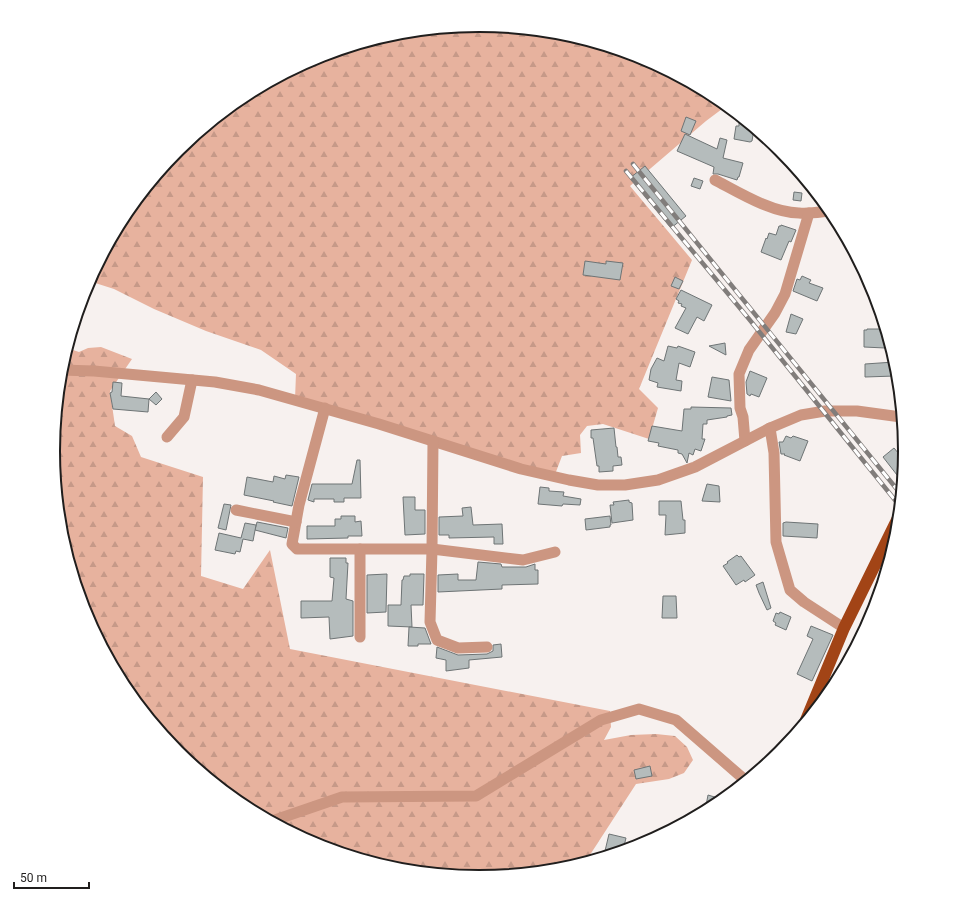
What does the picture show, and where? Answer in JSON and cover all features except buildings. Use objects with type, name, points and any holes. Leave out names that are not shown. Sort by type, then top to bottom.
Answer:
[{"type":"main road","points":[[813,704],[844,628],[888,539]]},
{"type":"street","points":[[715,180],[752,200],[772,208],[797,213],[822,212]]},
{"type":"street","points":[[745,441],[743,417],[740,408],[739,374],[749,350],[775,313],[785,294],[809,213]]},
{"type":"street","points":[[68,370],[94,371],[216,382],[259,390],[325,408],[522,469],[598,485],[619,485],[665,478],[695,467],[770,428],[801,415],[825,411],[857,411],[896,415]]},
{"type":"street","points":[[167,437],[184,417],[192,380]]},
{"type":"street","points":[[325,408],[299,505],[292,544],[297,549],[432,549],[523,560],[555,552]]},
{"type":"street","points":[[770,428],[774,453],[776,542],[790,590],[804,602],[844,628]]},
{"type":"street","points":[[433,441],[430,622],[437,640],[458,648],[487,647]]},
{"type":"street","points":[[236,510],[296,522]]},
{"type":"street","points":[[360,549],[360,638]]},
{"type":"street","points":[[278,819],[342,797],[476,796],[601,720],[640,709],[676,720],[741,777]]},
{"type":"green space","points":[[478,32],[506,33],[560,40],[587,46],[639,64],[688,88],[721,110],[630,186],[692,260],[639,389],[658,408],[649,439],[603,424],[587,426],[580,435],[581,453],[562,456],[554,477],[295,399],[296,374],[261,350],[206,331],[154,309],[114,289],[95,283],[116,241],[130,218],[163,175],[202,136],[246,103],[293,75],[344,54],[370,46],[424,36]]},
{"type":"green space","points":[[101,347],[132,359],[110,391],[115,426],[132,436],[141,457],[203,477],[201,576],[243,589],[270,550],[290,649],[610,711],[611,727],[604,740],[631,735],[656,734],[675,736],[687,747],[693,760],[684,773],[669,779],[636,784],[590,855],[533,866],[478,870],[451,869],[397,862],[344,848],[293,827],[269,814],[223,783],[202,766],[163,727],[130,684],[103,636],[91,611],[82,586],[74,559],[63,506],[60,478],[60,424],[63,396],[72,350],[79,352],[88,348]]},
{"type":"railway","points":[[633,164],[896,488]]},
{"type":"railway","points":[[626,171],[749,319],[895,500]]}]
